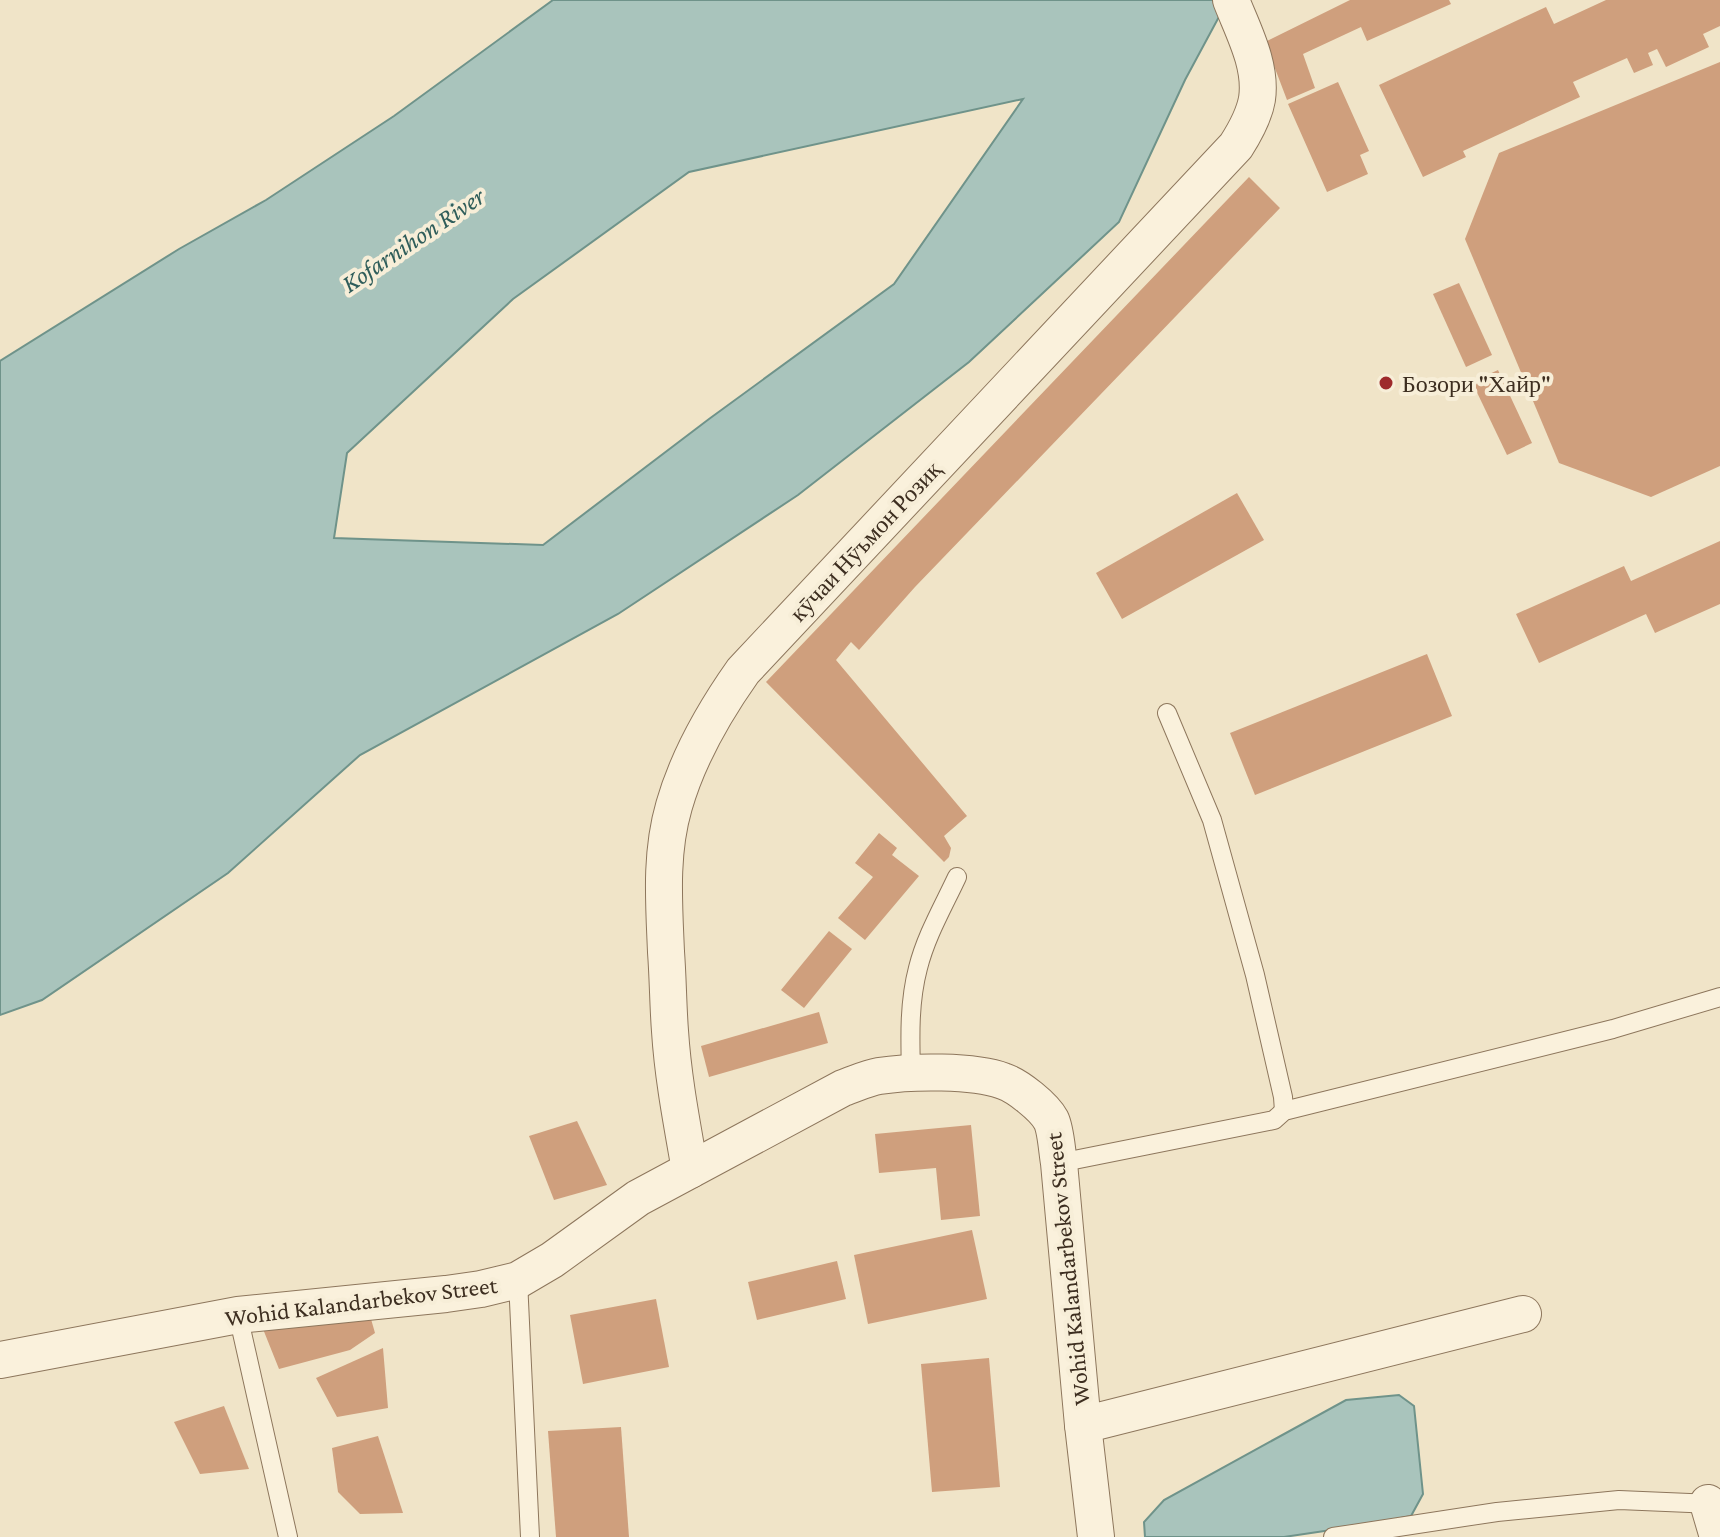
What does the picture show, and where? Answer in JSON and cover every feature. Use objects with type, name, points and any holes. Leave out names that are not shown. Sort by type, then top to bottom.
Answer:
[{"type":"street","name":"кӯчаи Нӯъмон Розиқ","points":[[690,1170],[670,1033],[663,886],[666,847],[674,807],[688,768],[722,701],[743,671],[1236,146],[1257,101],[1258,80],[1252,54],[1231,0]]},
{"type":"street","name":"Wohid Kalandarbekov Street","points":[[0,1360],[238,1315],[446,1294],[518,1280],[552,1260],[638,1198],[843,1088],[877,1076],[911,1073],[948,1073],[1003,1081],[1029,1096],[1052,1121],[1059,1163],[1096,1537]]},
{"type":"street","points":[[1083,1425],[1523,1314]]},
{"type":"lane","points":[[1167,713],[1212,820],[1255,975],[1284,1111]]},
{"type":"lane","points":[[911,1073],[911,1017],[918,966],[929,933],[957,877]]},
{"type":"lane","points":[[1059,1163],[1274,1120],[1284,1111],[1613,1029],[1720,997]]},
{"type":"lane","points":[[518,1280],[530,1537]]},
{"type":"lane","points":[[238,1315],[288,1537]]},
{"type":"lane","points":[[1333,1537],[1497,1512],[1619,1500],[1715,1515]]},
{"type":"water","name":"Kofarnihon River","points":[[553,0],[1228,0],[1185,80],[1119,222],[969,362],[798,495],[618,614],[360,755],[228,873],[42,1000],[0,1015],[0,361],[179,249],[266,200],[394,116]],"holes":[[[1023,99],[894,284],[543,545],[334,538],[347,453],[513,299],[689,172]]]},
{"type":"water","points":[[1399,1395],[1414,1406],[1423,1494],[1411,1516],[1284,1537],[1145,1537],[1144,1522],[1164,1500],[1346,1400]]},
{"type":"building","points":[[1350,0],[1449,0],[1451,4],[1367,41],[1361,27],[1303,54],[1315,88],[1287,100],[1265,42]]},
{"type":"building","points":[[1606,0],[1720,0],[1720,26],[1703,34],[1709,47],[1666,67],[1657,49],[1648,53],[1653,65],[1634,73],[1627,58],[1573,82],[1580,97],[1463,151],[1466,157],[1423,177],[1379,85],[1546,7],[1554,24]]},
{"type":"building","points":[[1720,62],[1720,466],[1651,497],[1559,463],[1465,239],[1499,153]]},
{"type":"building","points":[[1338,82],[1369,151],[1360,155],[1368,174],[1327,192],[1288,104]]},
{"type":"building","points":[[1249,177],[1280,208],[915,587],[859,650],[851,642],[836,660],[967,816],[944,836],[951,848],[944,862],[766,682]]},
{"type":"building","points":[[1459,283],[1492,355],[1466,367],[1433,294]]},
{"type":"building","points":[[1498,370],[1532,443],[1507,455],[1472,382]]},
{"type":"building","points":[[1237,493],[1264,540],[1122,619],[1096,573]]},
{"type":"building","points":[[1720,541],[1720,604],[1655,633],[1646,614],[1539,663],[1516,614],[1624,566],[1631,581]]},
{"type":"building","points":[[1427,654],[1452,716],[1255,795],[1230,733]]},
{"type":"building","points":[[879,833],[897,848],[892,855],[919,876],[865,940],[838,918],[873,877],[855,863]]},
{"type":"building","points":[[829,931],[852,949],[804,1008],[781,990]]},
{"type":"building","points":[[819,1012],[828,1043],[709,1077],[701,1046]]},
{"type":"building","points":[[577,1121],[607,1185],[554,1200],[529,1136]]},
{"type":"building","points":[[971,1125],[980,1216],[941,1220],[936,1168],[879,1173],[875,1134]]},
{"type":"building","points":[[972,1230],[987,1299],[868,1324],[854,1255]]},
{"type":"building","points":[[837,1261],[846,1299],[757,1320],[748,1282]]},
{"type":"building","points":[[656,1299],[669,1367],[583,1384],[570,1315]]},
{"type":"building","points":[[369,1312],[375,1333],[350,1350],[279,1369],[261,1324]]},
{"type":"building","points":[[383,1348],[388,1408],[337,1417],[316,1378]]},
{"type":"building","points":[[989,1358],[1000,1487],[932,1492],[921,1364]]},
{"type":"building","points":[[224,1406],[249,1469],[200,1474],[174,1422]]},
{"type":"building","points":[[621,1427],[629,1537],[556,1537],[548,1431]]},
{"type":"building","points":[[378,1436],[403,1513],[360,1514],[338,1492],[332,1448]]},
{"type":"place","name":"Бозори \"Хайр\"","points":[[1386,383]]}]
